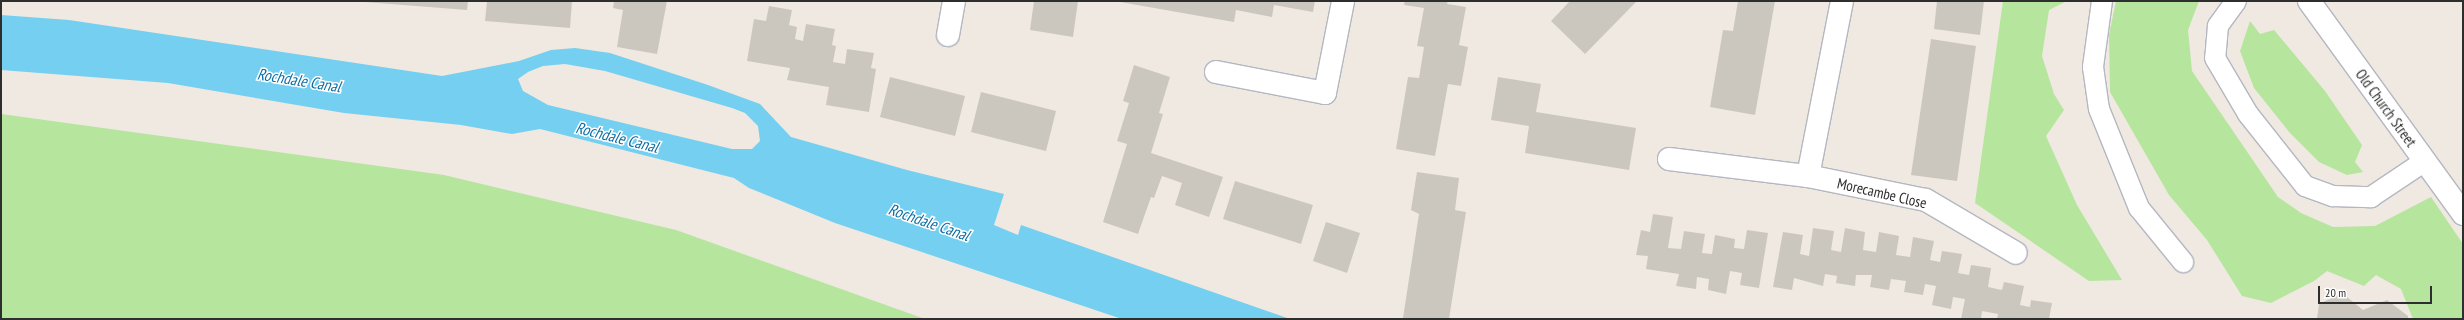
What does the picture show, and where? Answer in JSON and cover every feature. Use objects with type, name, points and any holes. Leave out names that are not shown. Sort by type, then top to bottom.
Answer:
[{"type":"street","points":[[948,35],[954,1]]},
{"type":"street","points":[[1216,72],[1325,93],[1343,1]]},
{"type":"street","points":[[1808,176],[1842,1]]},
{"type":"street","name":"Old Church Street","points":[[2309,1],[2463,214]]},
{"type":"street","name":"Morecambe Close","points":[[1669,159],[1808,176],[1926,200],[2016,252]]},
{"type":"lane","points":[[2102,1],[2093,67],[2100,109],[2139,208],[2182,262]]},
{"type":"lane","points":[[2236,1],[2218,26],[2215,58],[2248,114],[2306,186],[2333,196],[2371,196],[2425,161]]},
{"type":"green space","points":[[2003,1],[2067,1],[2049,10],[2042,56],[2054,94],[2064,110],[2046,136],[2077,205],[2122,280],[2089,281],[1975,203]]},
{"type":"green space","points":[[2116,1],[2199,1],[2188,30],[2192,71],[2278,197],[2301,213],[2333,227],[2375,226],[2431,197],[2463,244],[2463,319],[2413,319],[2401,289],[2376,275],[2364,286],[2327,271],[2314,281],[2271,303],[2242,296],[2207,240],[2169,195],[2110,92],[2109,35]]},
{"type":"green space","points":[[2250,21],[2260,34],[2274,30],[2325,91],[2362,145],[2355,162],[2363,172],[2347,175],[2319,162],[2290,133],[2254,88],[2240,51]]},
{"type":"green space","points":[[1,114],[444,175],[676,230],[925,319],[1,319]]},
{"type":"water","name":"Rochdale Canal","points":[[1,15],[69,20],[442,76],[519,61],[551,50],[575,48],[610,53],[708,85],[760,104],[791,137],[907,170],[1004,194],[994,225],[1018,235],[1021,225],[1290,319],[1122,319],[835,223],[749,188],[734,178],[540,129],[512,134],[461,125],[344,113],[168,83],[1,70]],"holes":[[[565,64],[605,71],[745,113],[758,126],[760,141],[752,149],[732,149],[548,105],[523,91],[518,79],[528,72],[543,66]]]},
{"type":"building","points":[[352,1],[468,1],[467,10]]},
{"type":"building","points":[[487,1],[572,1],[570,28],[485,21]]},
{"type":"building","points":[[614,1],[667,1],[657,54],[617,47],[623,10],[613,8]]},
{"type":"building","points":[[1034,1],[1078,1],[1073,37],[1030,30]]},
{"type":"building","points":[[1315,1],[1313,12],[1274,5],[1272,17],[1236,10],[1234,22],[1120,2]]},
{"type":"building","points":[[1405,1],[1448,1],[1447,4],[1466,7],[1459,45],[1468,47],[1461,86],[1448,84],[1435,156],[1396,149],[1408,77],[1419,78],[1424,47],[1417,46],[1424,8],[1404,5]]},
{"type":"building","points":[[1570,1],[1637,1],[1585,54],[1551,21]]},
{"type":"building","points":[[1738,1],[1775,1],[1755,115],[1710,107],[1723,30],[1733,31]]},
{"type":"building","points":[[1937,1],[1984,1],[1980,35],[1934,29]]},
{"type":"building","points":[[769,6],[792,10],[789,25],[797,27],[795,39],[803,41],[806,24],[835,29],[832,45],[836,46],[833,62],[845,64],[847,49],[874,53],[871,68],[876,69],[869,112],[826,105],[829,87],[787,80],[790,68],[747,61],[754,19],[766,21]]},
{"type":"building","points":[[1931,39],[1976,46],[1957,181],[1911,175]]},
{"type":"building","points":[[1134,65],[1170,77],[1159,113],[1163,114],[1151,153],[1223,177],[1209,217],[1175,205],[1182,183],[1162,176],[1154,198],[1151,197],[1138,234],[1103,222],[1127,144],[1117,141],[1129,103],[1123,101]]},
{"type":"building","points":[[890,77],[965,96],[955,136],[880,117]]},
{"type":"building","points":[[1498,77],[1541,84],[1536,112],[1636,128],[1629,170],[1525,153],[1529,126],[1491,120]]},
{"type":"building","points":[[981,92],[1056,111],[1046,151],[971,132]]},
{"type":"building","points":[[1417,172],[1459,178],[1455,210],[1466,212],[1449,319],[1403,318],[1419,214],[1411,210]]},
{"type":"building","points":[[1235,181],[1313,205],[1301,244],[1223,219]]},
{"type":"building","points":[[1653,214],[1673,217],[1668,248],[1681,249],[1684,231],[1705,234],[1702,253],[1712,254],[1715,235],[1735,239],[1734,248],[1744,249],[1747,230],[1768,233],[1759,288],[1740,285],[1742,273],[1730,271],[1726,294],[1708,290],[1709,279],[1697,277],[1696,289],[1676,286],[1679,274],[1646,269],[1648,256],[1636,255],[1641,230],[1650,232]]},
{"type":"building","points":[[1326,222],[1360,233],[1347,273],[1313,261]]},
{"type":"building","points":[[1813,228],[1834,231],[1831,250],[1841,252],[1845,228],[1865,232],[1863,250],[1876,252],[1879,232],[1899,236],[1896,255],[1910,257],[1913,237],[1934,241],[1930,260],[1940,262],[1942,251],[1962,254],[1958,273],[1969,275],[1971,265],[1991,268],[1988,287],[2002,290],[2004,282],[2024,286],[2020,305],[2030,307],[2031,300],[2052,303],[2049,319],[1997,319],[1998,314],[1982,311],[1981,319],[1961,319],[1965,299],[1953,297],[1951,309],[1932,305],[1936,286],[1925,284],[1923,295],[1904,292],[1906,281],[1891,279],[1889,290],[1870,287],[1872,275],[1856,275],[1855,286],[1836,283],[1837,276],[1825,274],[1823,286],[1794,278],[1792,290],[1773,287],[1783,232],[1803,235],[1800,254],[1809,256]]},
{"type":"building","points":[[2342,293],[2363,310],[2387,300],[2408,316],[2408,319],[2317,319],[2319,304]]}]
